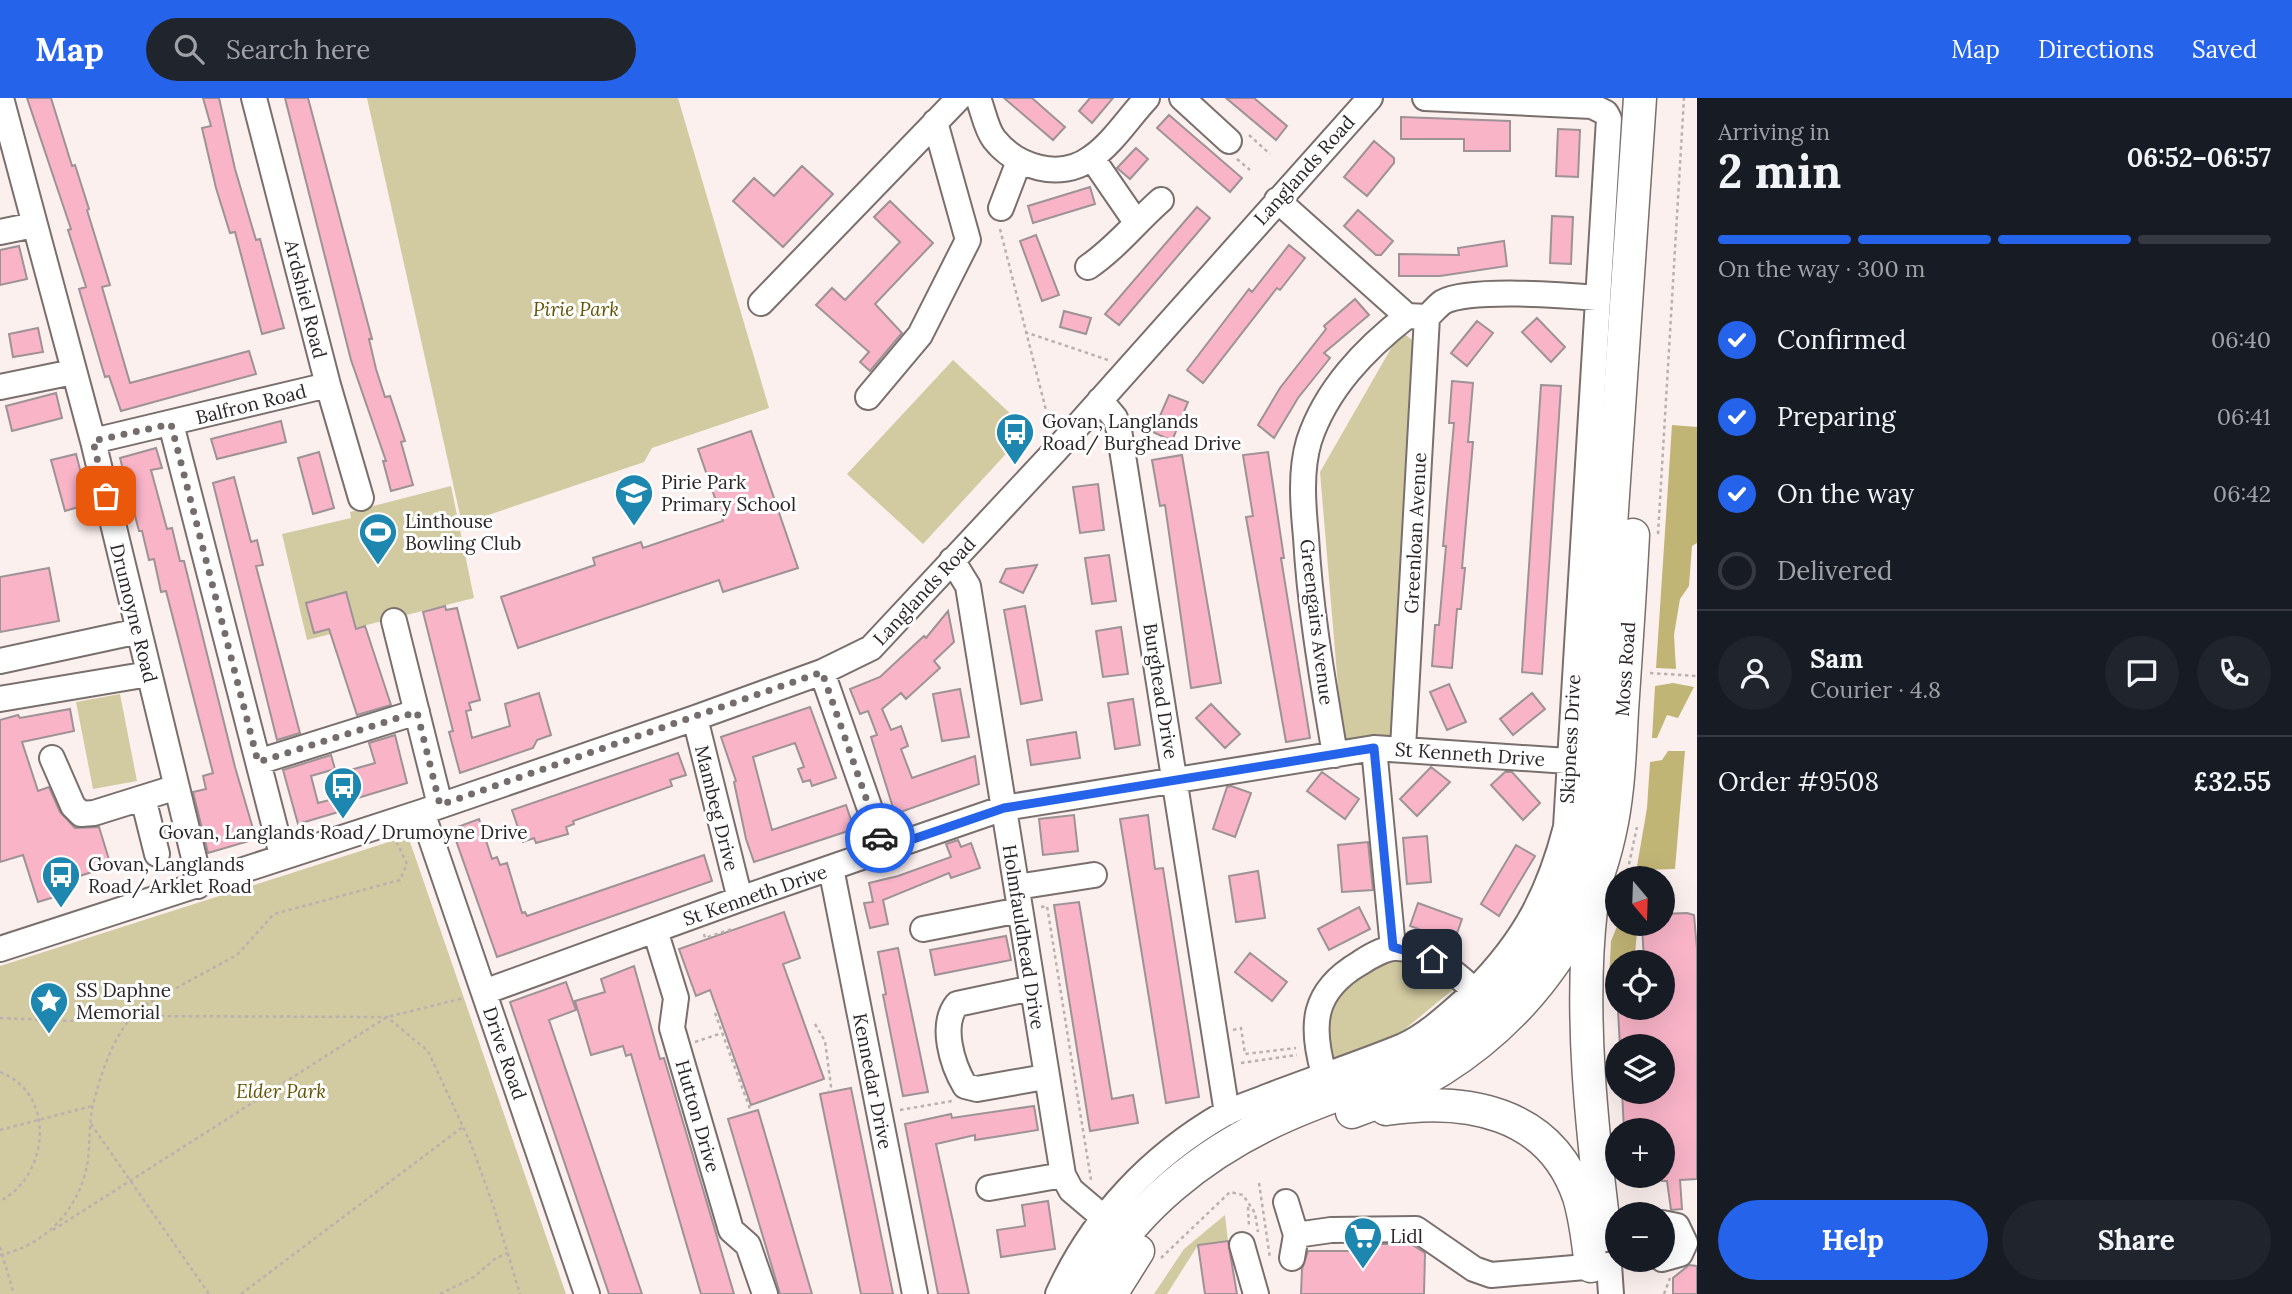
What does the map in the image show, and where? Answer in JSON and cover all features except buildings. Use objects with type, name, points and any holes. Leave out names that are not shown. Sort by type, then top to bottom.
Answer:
[{"type":"main road","points":[[1622,98],[1626,341]]},
{"type":"main road","name":"Moss Road","points":[[1087,1294],[1094,1279],[1146,1209],[1216,1150],[1289,1114],[1379,1079],[1438,1047],[1495,1002],[1536,948],[1564,899],[1580,858],[1593,790],[1626,341],[1662,99]]},
{"type":"main road","name":"Moss Road","points":[[1344,1115],[1402,1093],[1437,1074],[1467,1055],[1496,1030],[1543,978],[1568,940],[1594,887],[1612,824],[1618,779],[1662,99]]},
{"type":"main road","points":[[1594,887],[1585,975],[1601,1280]]},
{"type":"main road","points":[[1111,1294],[1141,1246],[1196,1191],[1252,1154],[1344,1115],[1433,1104],[1463,1105],[1504,1117],[1526,1127],[1550,1148],[1573,1183],[1601,1280]]},
{"type":"street","name":"Drumoyne Road","points":[[1,98],[93,441],[174,788],[195,862],[198,886]]},
{"type":"street","name":"Ardshiel Road","points":[[254,98],[328,385],[361,498]]},
{"type":"street","points":[[761,303],[959,98]]},
{"type":"street","points":[[978,98],[992,137],[1019,161],[1053,169],[1072,168],[1092,158],[1147,98]]},
{"type":"street","points":[[1182,98],[1223,128]]},
{"type":"street","name":"Langlands Road","points":[[0,949],[198,886],[282,855],[431,808],[695,718],[822,672],[871,648],[1056,450],[1370,98]]},
{"type":"street","name":"Skipness Drive","points":[[1058,1294],[1097,1211],[1163,1154],[1227,1113],[1406,1045],[1443,1020],[1509,954],[1538,910],[1556,867],[1566,827],[1609,125],[1606,113],[1592,106],[1425,98]]},
{"type":"street","points":[[868,397],[920,335],[968,240],[935,122]]},
{"type":"street","points":[[1092,158],[1136,222]]},
{"type":"street","points":[[1001,208],[1019,161]]},
{"type":"street","points":[[1088,267],[1118,244],[1136,222],[1161,200]]},
{"type":"street","points":[[1277,200],[1417,317]]},
{"type":"street","points":[[0,232],[34,225]]},
{"type":"street","name":"Greengairs Avenue","points":[[1335,755],[1310,597],[1304,470],[1309,442],[1325,403],[1356,362],[1417,317],[1443,302],[1478,295],[1541,294],[1597,298]]},
{"type":"street","name":"Greenloan Avenue","points":[[1403,748],[1417,317]]},
{"type":"street","points":[[0,387],[74,372]]},
{"type":"street","name":"Balfron Road","points":[[93,441],[328,385]]},
{"type":"street","name":"Burghead Drive","points":[[1100,400],[1115,418],[1119,430],[1227,1113]]},
{"type":"street","points":[[171,424],[282,855]]},
{"type":"street","name":"Holmfauldhead Drive","points":[[952,560],[968,586],[1045,1077],[1063,1175],[1065,1183],[1097,1211]]},
{"type":"street","name":"Drive Road","points":[[394,621],[417,712],[431,808],[474,995],[587,1294]]},
{"type":"street","points":[[0,661],[139,631]]},
{"type":"street","points":[[822,672],[884,849]]},
{"type":"street","points":[[0,698],[149,674]]},
{"type":"street","points":[[258,762],[417,712]]},
{"type":"street","name":"Mambeg Drive","points":[[695,718],[740,899]]},
{"type":"street","points":[[1374,748],[1393,947]]},
{"type":"street","name":"St Kenneth Drive","points":[[474,995],[1004,808],[1374,748],[1568,761]]},
{"type":"street","points":[[52,758],[72,806],[81,814],[94,813],[174,788]]},
{"type":"street","points":[[143,798],[158,855]]},
{"type":"street","name":"Kennedar Drive","points":[[831,868],[915,1294]]},
{"type":"street","points":[[923,929],[1094,875]]},
{"type":"street","name":"Hutton Drive","points":[[655,930],[676,998],[671,1020],[678,1048],[731,1230],[748,1245],[765,1294]]},
{"type":"street","points":[[1324,1074],[1316,1046],[1315,1020],[1327,990],[1339,975],[1393,947],[1419,953],[1445,965],[1475,990]]},
{"type":"street","points":[[1032,988],[957,1004],[948,1015],[956,1071],[965,1086],[977,1089],[1045,1077]]},
{"type":"street","points":[[989,1188],[1063,1175]]},
{"type":"street","points":[[1286,1202],[1294,1246],[1331,1230],[1416,1229],[1474,1269],[1491,1275],[1601,1280]]},
{"type":"street","points":[[1675,1226],[1691,1233],[1680,1254],[1675,1255]]},
{"type":"street","points":[[1251,1241],[1255,1294]]},
{"type":"path","points":[[1658,537],[1662,99]]},
{"type":"path","points":[[1001,208],[1000,234],[1056,450]]},
{"type":"path","points":[[1025,332],[1129,367]]},
{"type":"path","points":[[1650,674],[1697,676]]},
{"type":"path","points":[[1628,866],[1638,820]]},
{"type":"path","points":[[51,1232],[80,1193],[93,1106],[110,1054],[130,1016],[237,954],[274,914],[400,880],[407,864],[395,840]]},
{"type":"path","points":[[1018,898],[1047,906],[1097,1211]]},
{"type":"path","points":[[0,1018],[70,1021],[130,1016],[387,1017],[474,995]]},
{"type":"path","points":[[715,1013],[750,1109]]},
{"type":"path","points":[[387,1017],[428,1051],[464,1126],[520,1294]]},
{"type":"path","points":[[1,1255],[26,1247],[51,1232],[387,1017]]},
{"type":"path","points":[[815,1024],[825,1041],[831,1086],[829,1092]]},
{"type":"path","points":[[1215,1032],[1241,1028],[1245,1054],[1296,1047],[1297,1056],[1241,1065]]},
{"type":"path","points":[[678,1048],[722,1033]]},
{"type":"path","points":[[0,1072],[27,1093],[39,1119],[41,1147],[32,1173],[13,1194],[0,1201]]},
{"type":"path","points":[[880,1114],[963,1100],[965,1086]]},
{"type":"path","points":[[0,1130],[93,1106]]},
{"type":"path","points":[[91,1124],[209,1294]]},
{"type":"path","points":[[241,1294],[464,1126]]},
{"type":"path","points":[[1259,1183],[1271,1262],[1262,1261]]},
{"type":"path","points":[[1159,1261],[1230,1192],[1243,1195],[1255,1213],[1251,1241]]},
{"type":"path","points":[[0,1247],[14,1294]]},
{"type":"path","points":[[440,1294],[474,1277],[496,1258],[508,1253]]},
{"type":"green space","name":"Pirie Park","points":[[367,98],[678,98],[769,408],[652,448],[644,462],[462,524]]},
{"type":"green space","points":[[1401,331],[1418,345],[1399,740],[1343,746],[1320,472]]},
{"type":"green space","points":[[953,360],[1028,430],[923,544],[847,474]]},
{"type":"green space","name":"Linthouse Bowling Club","points":[[451,486],[474,598],[307,640],[282,534],[351,518],[350,512]]},
{"type":"green space","points":[[120,694],[137,781],[93,789],[76,702]]},
{"type":"green space","name":"Elder Park","points":[[409,839],[566,1294],[0,1294],[0,966],[395,840]]},
{"type":"green space","points":[[1398,957],[1456,987],[1399,1034],[1329,1060],[1318,1027],[1353,973]]},
{"type":"green space","points":[[1225,1215],[1228,1241],[1198,1245],[1167,1294],[1154,1294],[1184,1249]]},
{"type":"shaded area","points":[[1672,425],[1697,427],[1697,543],[1692,546],[1689,586],[1680,599],[1674,635],[1676,669],[1656,668]]},
{"type":"shaded area","points":[[1673,683],[1694,687],[1678,718],[1667,715],[1657,738],[1652,738],[1655,686]]},
{"type":"shaded area","points":[[1668,751],[1685,751],[1675,869],[1675,866],[1637,866],[1647,808],[1650,762],[1662,760]]},
{"type":"shaded area","points":[[1613,936],[1637,936],[1635,950],[1611,950]]},
{"type":"way so far","points":[[106,496],[93,441],[171,424],[258,762],[417,712],[440,805],[822,672],[880,838]]},
{"type":"place","name":"Govan, Langlands Road/ Burghead Drive","points":[[1015,466]]},
{"type":"place","name":"Pirie Park Primary School","points":[[634,527]]},
{"type":"place","name":"Linthouse Bowling Club","points":[[378,566]]},
{"type":"place","name":"Govan, Langlands Road/ Drumoyne Drive","points":[[343,820]]},
{"type":"place","name":"Govan, Langlands Road/ Arklet Road","points":[[61,909]]},
{"type":"place","name":"SS Daphne Memorial","points":[[49,1035]]},
{"type":"place","name":"Lidl","points":[[1363,1270]]},
{"type":"route","points":[[880,838],[884,849],[1004,808],[1374,748],[1393,947],[1432,959]]}]
